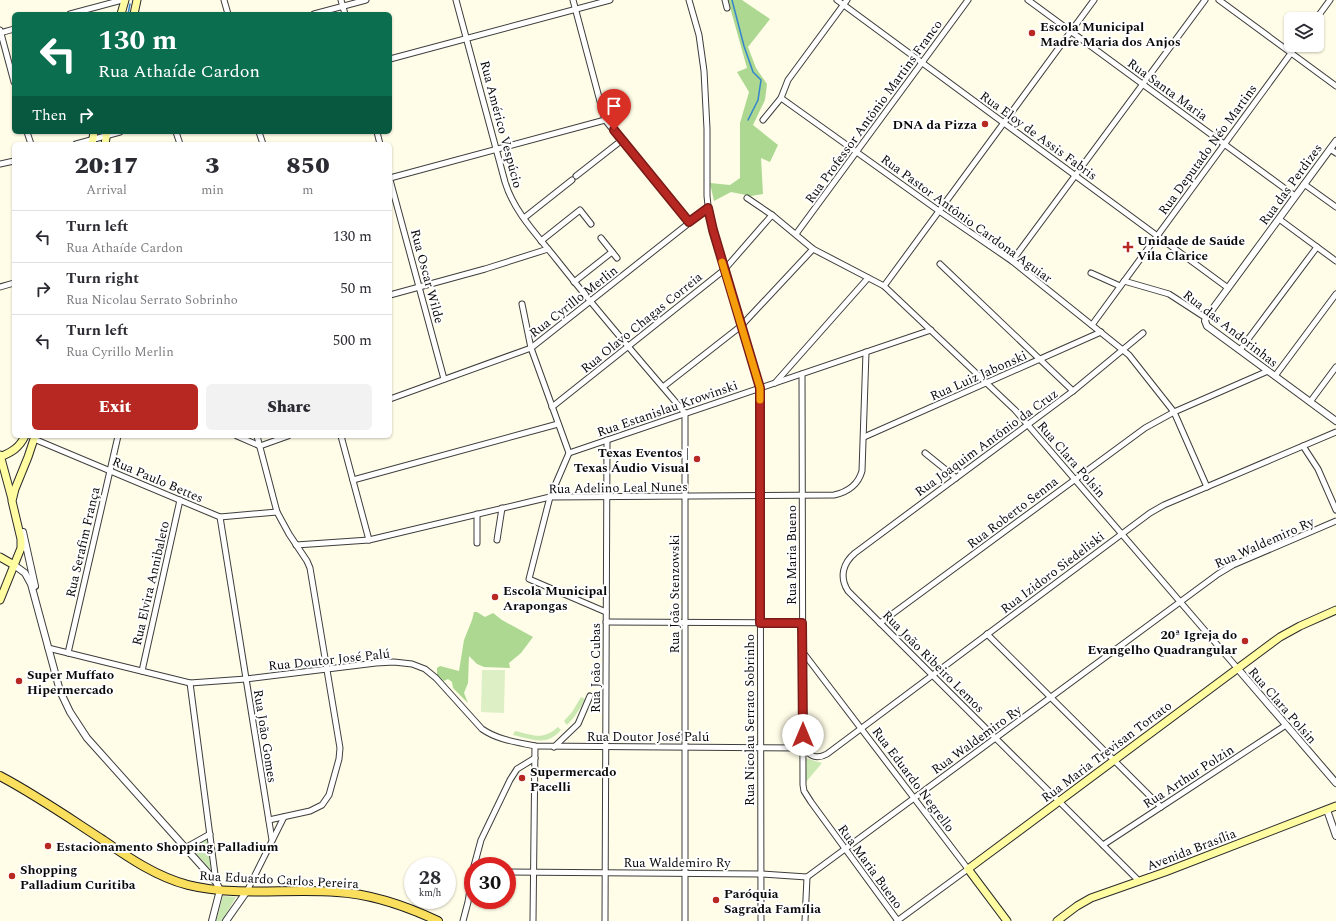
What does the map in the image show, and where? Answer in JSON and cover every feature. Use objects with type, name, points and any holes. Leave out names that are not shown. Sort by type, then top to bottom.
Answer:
[{"type":"main road","points":[[121,12],[123,0]]},
{"type":"main road","points":[[134,12],[137,0]]},
{"type":"main road","points":[[0,600],[6,582],[20,553],[21,544],[12,501],[0,456],[8,454],[18,447],[24,438]]},
{"type":"main road","points":[[12,501],[34,438]]},
{"type":"main road","points":[[0,557],[14,565]]},
{"type":"main road","name":"Rua Maria Trevisan Tortato","points":[[968,869],[1290,631],[1336,610]]},
{"type":"main road","name":"Rua Eduardo Carlos Pereira","points":[[0,776],[37,797],[127,856],[165,877],[188,885],[220,890],[326,891],[363,895],[401,906],[438,921]]},
{"type":"main road","name":"Avenida Brasília","points":[[1057,921],[1077,906],[1091,898],[1139,882],[1336,806]]},
{"type":"main road","name":"Rua Eduardo Negrello","points":[[968,869],[1007,921]]},
{"type":"street","points":[[76,12],[109,2],[123,0]]},
{"type":"street","points":[[224,0],[227,12]]},
{"type":"street","points":[[341,0],[344,12]]},
{"type":"street","points":[[321,12],[366,0]]},
{"type":"street","name":"Rua Américo Vespúcio","points":[[456,0],[507,190],[514,204],[524,218],[589,302]]},
{"type":"street","points":[[573,0],[605,120],[689,222]]},
{"type":"street","points":[[392,58],[610,0]]},
{"type":"street","name":"Rua Nicolau Serrato Sobrinho","points":[[688,0],[699,35],[704,71],[707,117],[708,208],[724,270],[760,388],[761,921]]},
{"type":"street","points":[[725,0],[727,8]]},
{"type":"street","name":"Rua Eloy de Assis Fabris","points":[[836,0],[845,2],[922,63],[1228,288]]},
{"type":"street","name":"Rua Professor Antônio Martins Franco","points":[[796,234],[968,0]]},
{"type":"street","name":"Rua Santa Maria","points":[[1028,0],[1295,196]]},
{"type":"street","points":[[884,286],[1094,0]]},
{"type":"street","points":[[1012,261],[1205,0]]},
{"type":"street","points":[[1219,0],[1336,86]]},
{"type":"street","points":[[1321,12],[1330,0]]},
{"type":"street","points":[[762,120],[780,98],[788,80],[845,2]]},
{"type":"street","points":[[12,29],[0,32],[12,75]]},
{"type":"street","name":"Rua Deputado Néo Martins","points":[[1092,325],[1291,53]]},
{"type":"street","name":"Rua Pastor Antônio Cardona Aguiar","points":[[780,98],[938,211],[1012,261],[1129,355],[1174,412],[1207,487]]},
{"type":"street","points":[[392,178],[605,120]]},
{"type":"street","points":[[82,142],[107,134]]},
{"type":"street","points":[[524,218],[622,140]]},
{"type":"street","name":"Rua das Perdizes","points":[[1206,318],[1336,141]]},
{"type":"street","points":[[1330,149],[1336,153]]},
{"type":"street","points":[[0,164],[12,161]]},
{"type":"street","points":[[1304,184],[1336,207]]},
{"type":"street","name":"Rua Oscar Wilde","points":[[392,186],[444,379]]},
{"type":"street","name":"Rua Clara Polsin","points":[[747,198],[772,215],[813,249],[884,286],[1029,424],[1336,784]]},
{"type":"street","name":"Rua Cyrillo Merlin","points":[[392,398],[531,348],[708,208]]},
{"type":"street","points":[[542,241],[580,210],[591,224]]},
{"type":"street","name":"Rua Olavo Chagas Correia","points":[[552,407],[724,270],[772,215]]},
{"type":"street","points":[[1278,219],[1336,261]]},
{"type":"street","points":[[601,238],[617,258]]},
{"type":"street","points":[[1240,350],[1317,247]]},
{"type":"street","points":[[392,294],[485,269],[548,249]]},
{"type":"street","points":[[663,387],[741,326],[813,249]]},
{"type":"street","points":[[574,282],[612,252]]},
{"type":"street","points":[[940,264],[1073,392]]},
{"type":"street","points":[[1091,273],[1120,286]]},
{"type":"street","points":[[775,383],[868,278]]},
{"type":"street","name":"Rua das Andorinhas","points":[[1124,281],[1169,294],[1206,318],[1205,321],[1207,326],[1336,421]]},
{"type":"street","points":[[0,287],[12,284]]},
{"type":"street","points":[[1275,376],[1336,294]]},
{"type":"street","points":[[589,302],[685,413]]},
{"type":"street","points":[[522,304],[531,348],[569,452],[550,497],[529,579],[606,612]]},
{"type":"street","name":"Rua Estanislau Krowinski","points":[[569,452],[931,330]]},
{"type":"street","name":"Rua Luiz Jabonski","points":[[864,438],[1101,332]]},
{"type":"street","name":"Rua Joaquim Antônio da Cruz","points":[[843,570],[848,560],[855,553],[1073,392],[1124,351],[1143,333]]},
{"type":"street","points":[[864,438],[866,352]]},
{"type":"street","points":[[1310,402],[1336,367]]},
{"type":"street","name":"Rua Roberto Senna","points":[[880,623],[1145,428],[1174,412],[1268,371]]},
{"type":"street","name":"Rua Maria Bueno","points":[[802,374],[802,780],[804,791],[811,802],[898,921]]},
{"type":"street","name":"Rua João Stenzowski","points":[[685,413],[686,921]]},
{"type":"street","points":[[353,480],[558,424]]},
{"type":"street","name":"Rua Izidoro Siedeliski","points":[[803,748],[815,757],[823,756],[1160,507],[1336,432]]},
{"type":"street","name":"Rua Paulo Bettes","points":[[34,438],[220,517],[277,512]]},
{"type":"street","name":"Rua Serafim França","points":[[68,653],[118,438]]},
{"type":"street","points":[[242,438],[260,446],[282,438]]},
{"type":"street","points":[[258,438],[277,512],[310,568],[340,748],[339,759],[326,801],[316,808],[269,820]]},
{"type":"street","points":[[342,438],[369,540]]},
{"type":"street","name":"Rua Adelino Leal Nunes","points":[[296,545],[369,540],[550,497],[834,495],[848,490],[860,476],[863,464],[864,438]]},
{"type":"street","name":"Rua João Cubas","points":[[605,921],[607,440]]},
{"type":"street","points":[[1303,446],[1318,469],[1336,510]]},
{"type":"street","points":[[925,453],[956,478]]},
{"type":"street","name":"Rua Elvira Annibaleto","points":[[142,671],[180,500]]},
{"type":"street","points":[[12,501],[20,522],[34,580],[37,605]]},
{"type":"street","points":[[497,540],[502,508]]},
{"type":"street","points":[[477,514],[477,543]]},
{"type":"street","name":"Rua João Gomes","points":[[220,517],[272,840]]},
{"type":"street","name":"Rua Waldemiro Ry","points":[[516,872],[761,874],[807,877],[1218,574],[1233,565],[1336,522]]},
{"type":"street","points":[[14,565],[29,578],[64,703],[80,729],[216,882],[220,890],[212,921]]},
{"type":"street","name":"Rua João Ribeiro Lemos","points":[[843,570],[843,580],[848,591],[1139,882]]},
{"type":"street","points":[[606,622],[802,623]]},
{"type":"street","points":[[987,634],[1161,807]]},
{"type":"street","name":"Rua Doutor José Palú","points":[[48,648],[190,683],[246,679],[389,662],[403,662],[425,669],[436,678],[473,720],[490,734],[503,739],[535,746],[803,748]]},
{"type":"street","name":"Rua Eduardo Negrello","points":[[802,651],[968,869]]},
{"type":"street","points":[[190,683],[216,882]]},
{"type":"street","points":[[554,747],[578,724],[590,696]]},
{"type":"street","name":"Rua Arthur Polzin","points":[[1103,845],[1286,725]]},
{"type":"street","points":[[533,921],[535,746]]},
{"type":"street","points":[[476,857],[481,840],[510,780],[517,769],[535,758]]},
{"type":"street","points":[[1327,810],[1336,836]]},
{"type":"street","points":[[226,921],[247,891],[284,817]]},
{"type":"street","points":[[185,848],[210,834]]},
{"type":"street","name":"Rua Maria Trevisan Tortato","points":[[898,921],[968,869]]},
{"type":"street","points":[[805,921],[807,877]]},
{"type":"street","points":[[463,921],[466,909]]},
{"type":"green space","points":[[728,0],[742,0],[770,19],[748,47],[756,68],[767,84],[765,100],[753,125],[778,145],[770,162],[761,158],[763,194],[751,196],[731,192],[714,201],[710,183],[730,185],[740,178],[740,123],[749,92],[737,72],[747,68]]},
{"type":"green space","points":[[474,612],[477,612],[485,617],[493,613],[502,620],[533,637],[521,653],[509,663],[510,668],[484,667],[477,664],[469,656],[468,683],[464,693],[468,703],[453,688],[452,682],[448,679],[444,681],[437,675],[437,668],[440,666],[459,671],[464,640]]},
{"type":"green space","points":[[482,670],[505,670],[504,713],[481,712]]},
{"type":"green space","points":[[581,697],[585,699],[577,713],[567,725],[564,721],[572,712]]},
{"type":"green space","points":[[558,727],[561,730],[550,739],[533,740],[513,735],[515,731],[538,736],[547,734]]},
{"type":"green space","points":[[805,758],[822,763],[806,782]]},
{"type":"green space","points":[[207,839],[211,870],[191,848]]},
{"type":"green space","points":[[223,896],[236,897],[222,921],[216,921]]},
{"type":"waterway","points":[[732,0],[744,46],[753,72],[761,80],[758,100],[748,120]]},
{"type":"waterway","points":[[128,12],[130,4]]},
{"type":"slow traffic","points":[[722,262],[760,388],[760,400]]},
{"type":"place","name":"Escola Municipal Madre Maria dos Anjos","points":[[1032,33]]},
{"type":"place","name":"DNA da Pizza","points":[[985,124]]},
{"type":"place","name":"Unidade de Saúde Vila Clarice","points":[[1128,247]]},
{"type":"place","name":"Texas Eventos | Texas Áudio Visual","points":[[697,459]]},
{"type":"place","name":"Escola Municipal Arapongas","points":[[495,597]]},
{"type":"place","name":"20ª Igreja do Evangelho Quadrangular","points":[[1245,641]]},
{"type":"place","name":"Super Muffato Hipermercado","points":[[19,681]]},
{"type":"place","name":"Supermercado Pacelli","points":[[522,778]]},
{"type":"place","name":"Estacionamento Shopping Palladium","points":[[48,846]]},
{"type":"place","name":"Shopping Palladium Curitiba","points":[[12,876]]},
{"type":"place","name":"Paróquia Sagrada Família","points":[[716,900]]},
{"type":"route","points":[[614,130],[689,222],[708,208],[713,230],[760,388],[760,623],[802,623],[803,735]]}]
